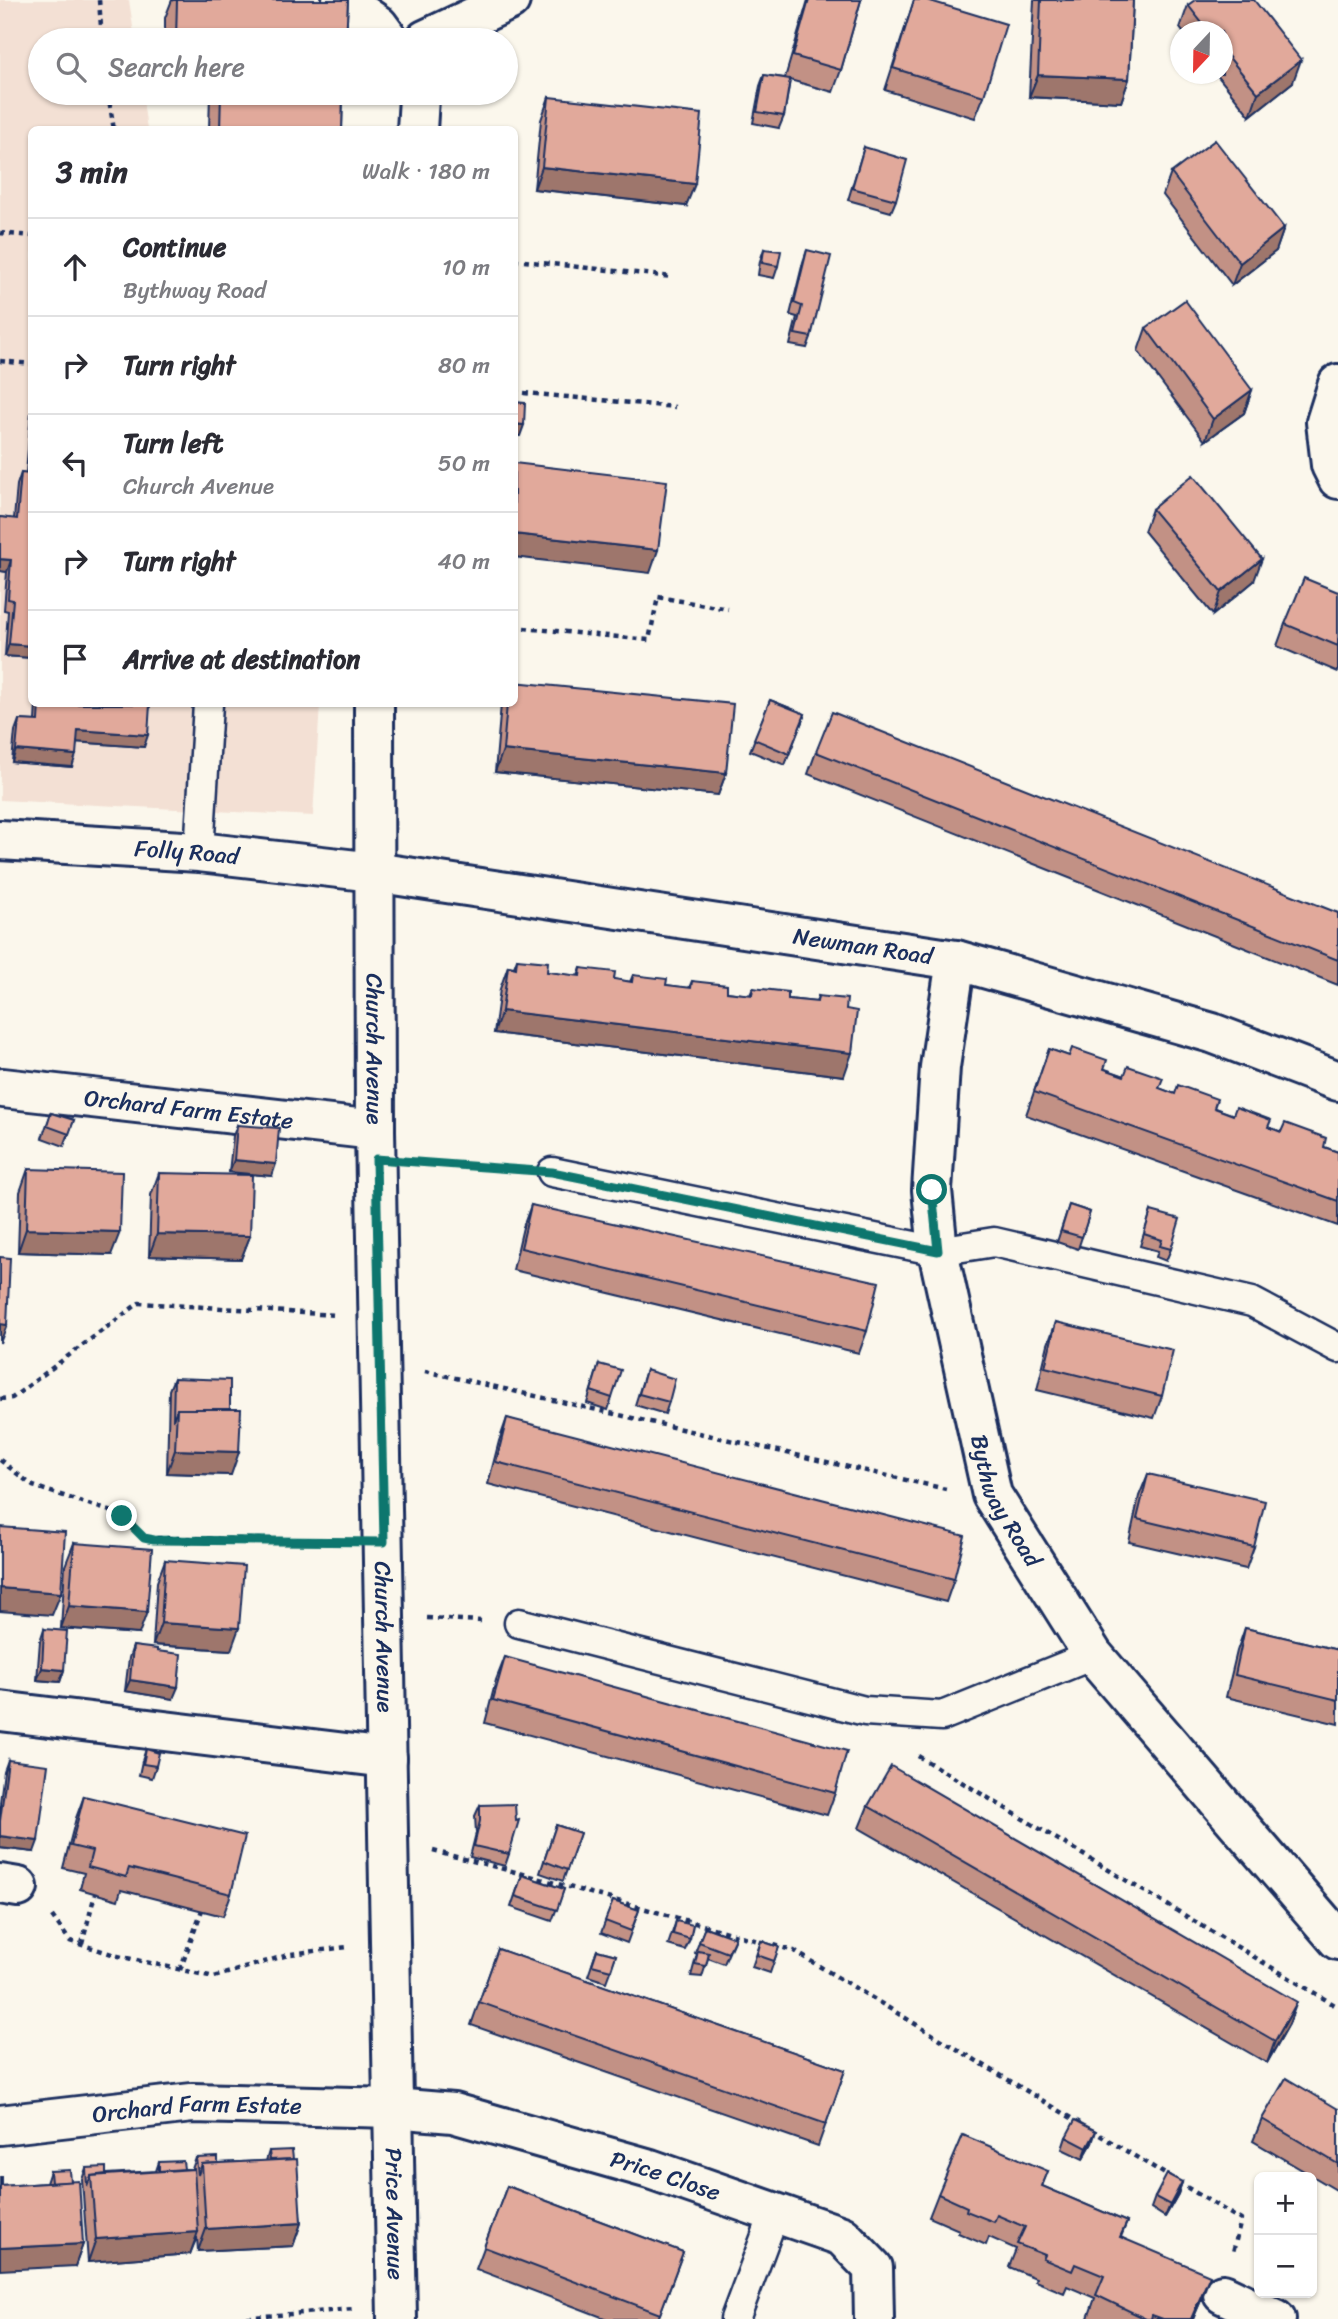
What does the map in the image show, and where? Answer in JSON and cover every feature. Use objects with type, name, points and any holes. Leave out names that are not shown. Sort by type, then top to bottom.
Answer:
[{"type":"street","points":[[342,0],[380,28]]},
{"type":"street","points":[[450,28],[510,0]]},
{"type":"street","points":[[417,126],[419,105]]},
{"type":"street","points":[[1338,384],[1326,422],[1331,465],[1338,479]]},
{"type":"street","name":"Church Avenue","points":[[374,707],[375,1144],[393,2108]]},
{"type":"street","name":"Folly Road","points":[[0,840],[199,852],[374,872]]},
{"type":"street","name":"Newman Road","points":[[374,872],[956,960],[1212,1033],[1338,1081]]},
{"type":"street","name":"Bythway Road","points":[[956,960],[940,1067],[932,1190],[938,1251],[992,1495],[1093,1655],[1338,1940]]},
{"type":"street","name":"Orchard Farm Estate","points":[[3,1088],[375,1144]]},
{"type":"street","points":[[0,1710],[387,1758]]},
{"type":"street","name":"Orchard Farm Estate","points":[[0,2125],[191,2103],[393,2108]]},
{"type":"street","name":"Price Close","points":[[393,2108],[453,2113],[650,2169],[842,2236],[873,2268],[874,2319]]},
{"type":"street","name":"Price Avenue","points":[[393,2108],[397,2312]]},
{"type":"street","points":[[1223,2294],[1276,2319]]},
{"type":"lane","points":[[199,852],[208,707]]},
{"type":"lane","points":[[552,1172],[938,1251],[993,1242],[1252,1302],[1338,1348]]},
{"type":"lane","points":[[519,1623],[865,1711],[942,1716],[1093,1655]]},
{"type":"lane","points":[[735,2319],[775,2212]]},
{"type":"path","points":[[99,0],[101,28]]},
{"type":"path","points":[[110,105],[113,126]]},
{"type":"path","points":[[0,233],[28,236]]},
{"type":"path","points":[[518,260],[673,277]]},
{"type":"path","points":[[0,361],[28,364]]},
{"type":"path","points":[[518,392],[675,407]]},
{"type":"path","points":[[518,627],[649,639],[658,597],[728,609]]},
{"type":"path","points":[[375,1144],[552,1172]]},
{"type":"path","points":[[0,1399],[12,1398],[139,1303],[378,1318]]},
{"type":"path","points":[[380,1365],[436,1373],[966,1493],[992,1495]]},
{"type":"path","points":[[0,1461],[33,1486],[122,1516],[144,1538],[384,1542]]},
{"type":"path","points":[[385,1611],[428,1618],[519,1623]]},
{"type":"path","points":[[917,1756],[1338,2007]]},
{"type":"path","points":[[389,1839],[794,1951],[1241,2220],[1223,2294]]},
{"type":"path","points":[[81,1944],[95,1894]]},
{"type":"path","points":[[180,1970],[202,1910]]},
{"type":"path","points":[[52,1918],[70,1941],[118,1956],[214,1977],[291,1954],[357,1946]]},
{"type":"path","points":[[227,2319],[397,2312]]},
{"type":"shaded area","points":[[0,0],[129,0],[133,28],[28,28],[28,105],[144,105],[147,126],[28,126],[28,707],[320,707],[313,816],[0,800]]},
{"type":"building","points":[[177,0],[348,0],[347,28],[176,28]]},
{"type":"building","points":[[809,0],[861,0],[841,70],[793,56]]},
{"type":"building","points":[[914,0],[927,0],[1006,24],[984,96],[893,68]]},
{"type":"building","points":[[1041,0],[1133,0],[1129,79],[1038,75]]},
{"type":"building","points":[[1195,0],[1254,0],[1301,60],[1258,93],[1233,62],[1233,21],[1200,21],[1188,5]]},
{"type":"building","points":[[764,75],[790,79],[784,116],[757,112]]},
{"type":"building","points":[[549,97],[702,114],[695,184],[542,167]]},
{"type":"building","points":[[221,105],[343,105],[342,126],[220,126]]},
{"type":"building","points":[[1215,140],[1284,228],[1240,263],[1171,173]]},
{"type":"building","points":[[864,147],[907,160],[896,200],[852,188]]},
{"type":"building","points":[[764,249],[781,251],[778,266],[762,263]]},
{"type":"building","points":[[807,250],[831,256],[811,337],[795,334],[802,306],[794,303]]},
{"type":"building","points":[[1185,300],[1252,390],[1213,419],[1146,328]]},
{"type":"building","points":[[518,402],[525,403],[524,425],[518,424]]},
{"type":"building","points":[[518,463],[667,481],[658,550],[518,534]]},
{"type":"building","points":[[21,473],[28,474],[28,646],[9,644],[13,600],[8,599],[11,560],[0,559],[0,517],[17,519]]},
{"type":"building","points":[[1193,475],[1262,559],[1221,592],[1152,509]]},
{"type":"building","points":[[1304,578],[1338,592],[1338,646],[1285,624]]},
{"type":"building","points":[[518,682],[733,704],[726,773],[503,750],[507,707],[518,707]]},
{"type":"building","points":[[770,700],[805,714],[789,754],[754,739]]},
{"type":"building","points":[[39,707],[150,707],[148,735],[78,730],[76,755],[16,750],[19,720],[38,721]]},
{"type":"building","points":[[832,712],[1338,913],[1338,960],[816,752]]},
{"type":"building","points":[[517,959],[548,962],[547,972],[580,976],[581,968],[615,972],[614,979],[632,982],[633,975],[667,979],[666,985],[691,988],[692,981],[727,985],[727,992],[752,995],[753,988],[788,992],[788,999],[817,1002],[818,996],[847,999],[846,1009],[857,1011],[852,1053],[502,1011],[508,966],[516,968]]},
{"type":"building","points":[[1072,1048],[1107,1060],[1104,1069],[1124,1076],[1128,1066],[1163,1078],[1159,1088],[1175,1094],[1178,1085],[1217,1099],[1214,1108],[1233,1115],[1236,1107],[1271,1120],[1268,1127],[1281,1132],[1285,1123],[1326,1138],[1324,1147],[1338,1152],[1338,1201],[1034,1092],[1049,1049],[1069,1056]]},
{"type":"building","points":[[51,1113],[74,1120],[69,1134],[47,1126]]},
{"type":"building","points":[[237,1125],[279,1128],[276,1164],[234,1160]]},
{"type":"building","points":[[28,1169],[122,1172],[120,1232],[26,1229]]},
{"type":"building","points":[[159,1173],[252,1175],[250,1236],[157,1234]]},
{"type":"building","points":[[531,1205],[879,1282],[867,1331],[521,1248]]},
{"type":"building","points":[[1069,1205],[1090,1212],[1082,1237],[1061,1231]]},
{"type":"building","points":[[1151,1211],[1180,1219],[1171,1249],[1160,1246],[1162,1240],[1144,1234]]},
{"type":"building","points":[[0,1257],[10,1258],[7,1325],[0,1324]]},
{"type":"building","points":[[1056,1322],[1173,1350],[1162,1396],[1045,1367]]},
{"type":"building","points":[[599,1364],[621,1370],[612,1398],[591,1391]]},
{"type":"building","points":[[646,1370],[675,1379],[669,1402],[639,1394]]},
{"type":"building","points":[[174,1378],[230,1380],[230,1409],[177,1409],[173,1420]]},
{"type":"building","points":[[177,1409],[241,1409],[239,1452],[175,1450]]},
{"type":"building","points":[[507,1418],[965,1536],[954,1579],[496,1462]]},
{"type":"building","points":[[1148,1474],[1265,1501],[1254,1547],[1137,1519]]},
{"type":"building","points":[[0,1527],[65,1532],[61,1593],[0,1588]]},
{"type":"building","points":[[74,1543],[152,1549],[147,1612],[69,1606]]},
{"type":"building","points":[[165,1560],[244,1566],[239,1628],[161,1623]]},
{"type":"building","points":[[1245,1628],[1338,1650],[1338,1700],[1235,1675]]},
{"type":"building","points":[[44,1629],[67,1631],[64,1670],[42,1668]]},
{"type":"building","points":[[133,1646],[181,1654],[178,1687],[130,1680]]},
{"type":"building","points":[[505,1657],[847,1751],[835,1793],[493,1700]]},
{"type":"building","points":[[146,1749],[159,1753],[156,1766],[143,1764]]},
{"type":"building","points":[[8,1760],[48,1765],[38,1841],[0,1836]]},
{"type":"building","points":[[891,1766],[1297,2002],[1275,2041],[868,1806]]},
{"type":"building","points":[[84,1796],[245,1836],[231,1894],[129,1868],[126,1877],[88,1867],[92,1851],[71,1846]]},
{"type":"building","points":[[515,1804],[516,1821],[519,1820],[509,1854],[474,1846],[480,1821],[480,1805]]},
{"type":"building","points":[[556,1825],[580,1833],[567,1870],[544,1861]]},
{"type":"building","points":[[522,1875],[564,1889],[557,1910],[515,1896]]},
{"type":"building","points":[[613,1901],[639,1910],[631,1931],[605,1921]]},
{"type":"building","points":[[676,1921],[693,1925],[690,1939],[673,1934]]},
{"type":"building","points":[[705,1927],[735,1938],[728,1953],[699,1942]]},
{"type":"building","points":[[761,1941],[779,1947],[774,1961],[757,1955]]},
{"type":"building","points":[[498,1949],[845,2070],[826,2124],[479,2002]]},
{"type":"building","points":[[597,1950],[616,1955],[611,1970],[592,1965]]},
{"type":"building","points":[[698,1951],[709,1953],[706,1966],[695,1964]]},
{"type":"building","points":[[1286,2078],[1338,2109],[1338,2164],[1262,2119]]},
{"type":"building","points":[[1075,2120],[1096,2131],[1087,2148],[1066,2137]]},
{"type":"building","points":[[963,2135],[1048,2171],[1042,2186],[1127,2222],[1120,2237],[1210,2275],[1191,2319],[1163,2319],[1152,2315],[1151,2319],[1146,2319],[1096,2295],[1104,2276],[1075,2264],[1072,2271],[1043,2259],[1045,2255],[1017,2244],[1025,2227],[997,2215],[994,2222],[966,2211],[967,2207],[938,2194]]},
{"type":"building","points":[[292,2150],[293,2159],[270,2160],[269,2151]]},
{"type":"building","points":[[218,2157],[218,2163],[202,2164],[198,2175],[196,2158]]},
{"type":"building","points":[[297,2159],[301,2223],[206,2229],[202,2164]]},
{"type":"building","points":[[183,2161],[184,2169],[159,2171],[159,2162]]},
{"type":"building","points":[[106,2167],[106,2174],[91,2176],[87,2186],[86,2168]]},
{"type":"building","points":[[194,2169],[198,2232],[96,2239],[91,2176]]},
{"type":"building","points":[[70,2170],[71,2182],[51,2183],[50,2171]]},
{"type":"building","points":[[1167,2174],[1182,2182],[1170,2205],[1155,2197]]},
{"type":"building","points":[[79,2181],[83,2244],[0,2248],[0,2186]]},
{"type":"building","points":[[507,2186],[683,2252],[660,2314],[484,2247]]},
{"type":"route","points":[[122,1516],[144,1538],[154,1540],[384,1542],[376,1159],[552,1172],[938,1251],[932,1190]]}]
